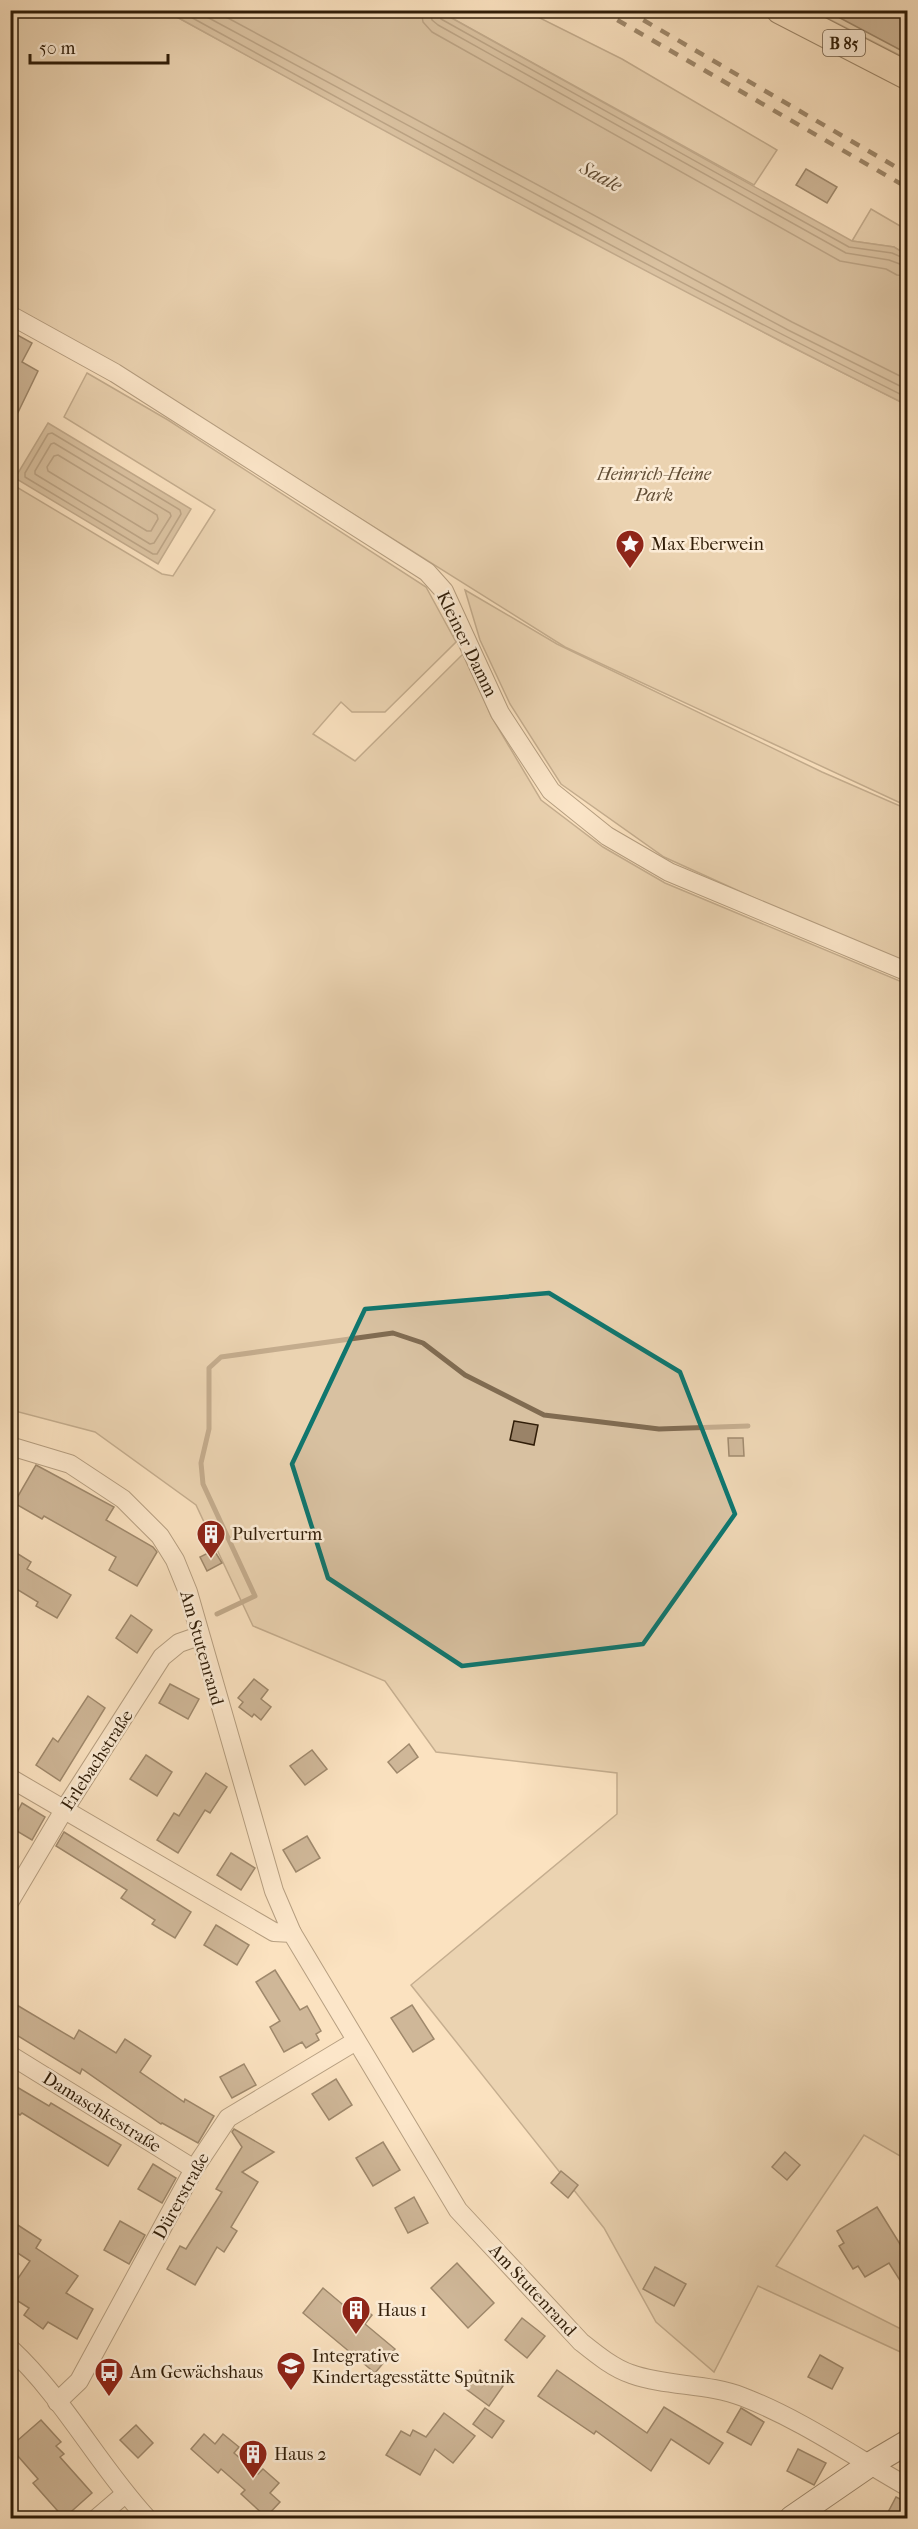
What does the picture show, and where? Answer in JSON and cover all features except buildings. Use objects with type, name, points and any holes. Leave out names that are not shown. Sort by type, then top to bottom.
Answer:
[{"type":"main road","name":"B 85","points":[[780,10],[908,76]]},
{"type":"street","name":"Kleiner Damm","points":[[10,315],[115,372],[427,572],[444,591],[500,713],[551,791],[608,836],[669,872],[908,972]]},
{"type":"street","name":"Am Stutenrand","points":[[10,1446],[70,1464],[123,1499],[160,1536],[175,1560],[188,1592],[274,1891],[292,1933],[458,2210],[581,2342],[602,2358],[631,2374],[741,2396],[790,2418],[842,2446],[869,2465],[908,2487]]},
{"type":"street","name":"Erlebachstraße","points":[[10,1901],[64,1810],[162,1657],[179,1643],[200,1636]]},
{"type":"street","points":[[10,1778],[274,1932],[292,1933]]},
{"type":"street","name":"Dürerstraße","points":[[57,2402],[79,2381],[194,2169],[228,2118],[356,2041]]},
{"type":"street","name":"Damaschkestraße","points":[[10,2055],[194,2169]]},
{"type":"street","points":[[10,2348],[57,2402],[125,2494],[147,2518]]},
{"type":"street","points":[[792,2518],[869,2465],[908,2442]]},
{"type":"street","points":[[97,2518],[125,2494]]},
{"type":"highlighted area","points":[[549,1293],[680,1372],[735,1514],[643,1644],[462,1666],[328,1578],[292,1464],[365,1309]]},
{"type":"green space","name":"Heinrich-Heine Park","points":[[11,11],[166,11],[782,342],[907,405],[907,806],[565,647],[194,414],[11,308]]},
{"type":"green space","points":[[439,11],[526,11],[622,59],[777,150],[754,185]]},
{"type":"green space","points":[[813,11],[907,11],[907,59]]},
{"type":"green space","points":[[871,209],[907,230],[907,255],[894,247],[852,241]]},
{"type":"green space","points":[[87,373],[168,420],[426,587],[456,642],[385,712],[352,712],[341,702],[313,734],[355,761],[464,653],[491,716],[541,800],[603,847],[665,883],[907,984],[907,2160],[864,2135],[776,2266],[907,2332],[907,2355],[758,2286],[714,2372],[656,2322],[604,2228],[411,1985],[617,1814],[617,1773],[436,1752],[385,1681],[253,1626],[196,1505],[95,1432],[11,1410],[10,483],[162,574],[173,576],[215,510],[64,417]]},
{"type":"green space","points":[[465,590],[557,644],[822,772],[907,809],[908,952],[902,965],[664,857],[561,784],[510,704],[480,640]]},
{"type":"water","name":"Saale","points":[[166,11],[439,11],[852,241],[894,247],[907,255],[907,405],[535,212]]},
{"type":"water","points":[[48,423],[191,509],[158,564],[15,478]]},
{"type":"waterway","points":[[217,1614],[255,1596],[203,1484],[201,1463],[209,1429],[209,1368],[221,1357],[393,1333],[423,1343],[465,1375],[544,1415],[659,1429],[748,1426]]},
{"type":"railway","points":[[600,10],[908,188]]},
{"type":"railway","points":[[626,10],[908,174]]},
{"type":"place","name":"Max Eberwein","points":[[630,570]]},
{"type":"place","name":"Pulverturm","points":[[211,1560]]},
{"type":"place","name":"Haus 1","points":[[356,2336]]},
{"type":"place","name":"Integrative Kindertagesstätte Sputnik","points":[[291,2392]]},
{"type":"place","name":"Am Gewächshaus","points":[[109,2398]]},
{"type":"place","name":"Haus 2","points":[[253,2480]]}]
